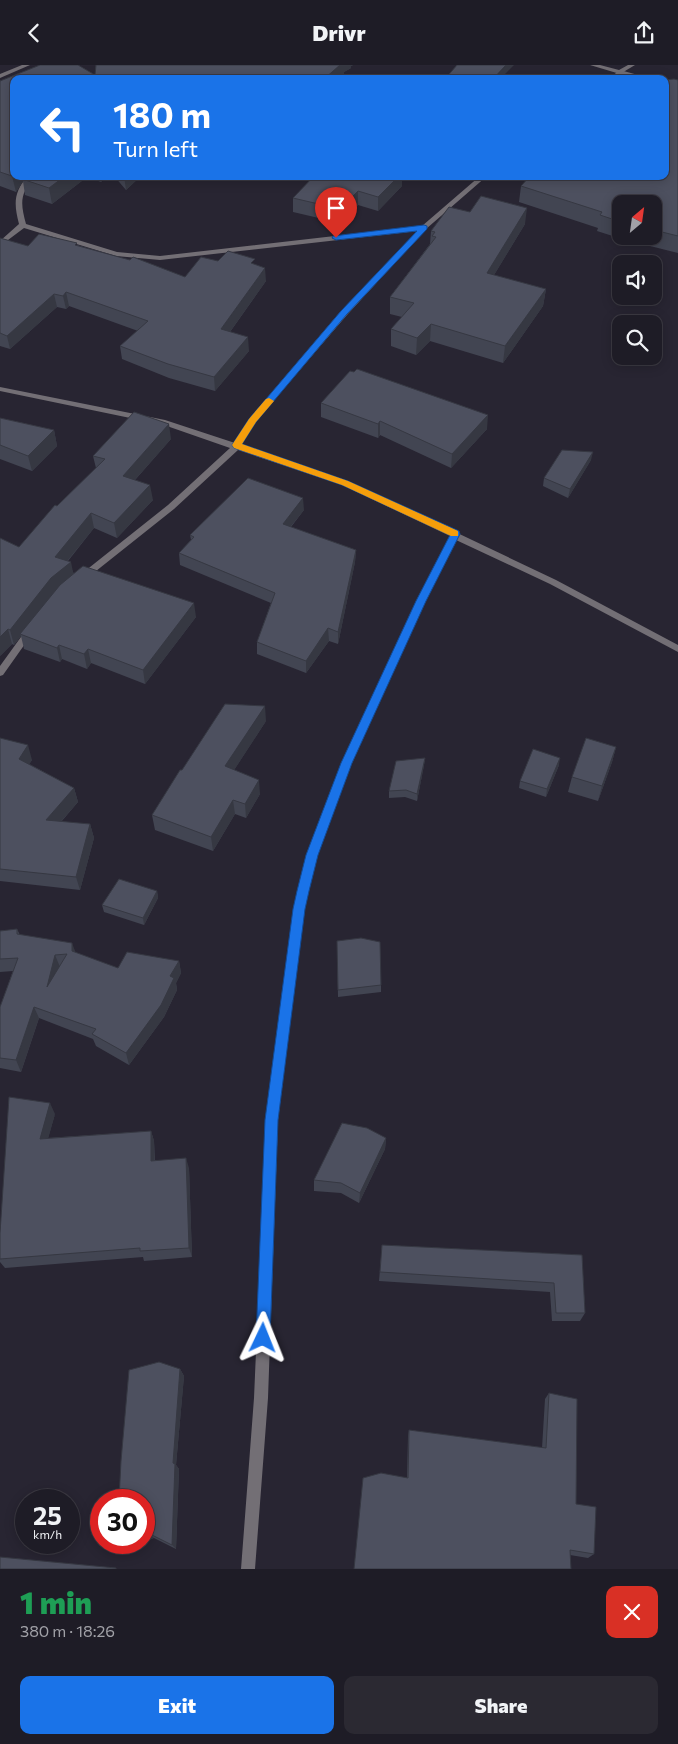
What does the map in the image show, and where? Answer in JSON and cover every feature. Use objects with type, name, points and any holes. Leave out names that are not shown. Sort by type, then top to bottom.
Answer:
[{"type":"street","points":[[0,76],[27,65]]},
{"type":"street","points":[[593,65],[632,75]]},
{"type":"street","points":[[616,75],[632,65]]},
{"type":"street","points":[[23,225],[18,205],[19,195],[23,185],[28,180]]},
{"type":"street","points":[[74,585],[171,507],[237,445],[252,421],[344,313],[424,228],[479,180]]},
{"type":"street","points":[[23,225],[116,254],[160,257],[424,228]]},
{"type":"street","points":[[0,244],[23,225]]},
{"type":"street","points":[[0,389],[166,423],[237,445],[345,483],[553,582],[678,649]]},
{"type":"street","points":[[248,1569],[261,1397],[272,1120],[299,909],[312,855],[347,763],[421,601],[455,534]]},
{"type":"street","points":[[0,673],[36,624]]},
{"type":"building","points":[[40,65],[78,65],[95,75],[15,75]]},
{"type":"building","points":[[96,65],[340,65],[329,75],[95,75]]},
{"type":"building","points":[[457,65],[506,65],[497,75],[448,75]]},
{"type":"building","points":[[10,77],[10,175],[0,172],[0,81]]},
{"type":"building","points":[[674,79],[678,80],[678,236],[662,232],[662,195],[612,195],[612,219],[600,215],[602,212],[521,186],[526,180],[669,180],[669,80]]},
{"type":"building","points":[[25,180],[60,180],[49,188]]},
{"type":"building","points":[[310,180],[395,180],[378,197],[358,191],[340,209],[293,198]]},
{"type":"building","points":[[481,196],[527,208],[487,273],[546,289],[505,346],[431,324],[417,338],[391,329],[414,303],[390,297],[436,237],[432,236],[435,232],[431,231],[449,207],[470,212]]},
{"type":"building","points":[[39,234],[77,243],[75,245],[130,260],[133,257],[185,277],[201,257],[218,261],[228,251],[255,259],[251,263],[265,268],[221,329],[248,337],[214,377],[168,364],[120,346],[148,321],[66,292],[63,296],[54,294],[7,336],[0,333],[0,238],[28,246]]},
{"type":"building","points":[[357,369],[488,415],[452,454],[380,421],[378,424],[321,403],[350,371],[354,372]]},
{"type":"building","points":[[134,412],[169,424],[123,476],[150,485],[114,523],[91,513],[55,557],[71,562],[51,578],[10,630],[8,629],[0,637],[0,538],[19,547],[55,505],[57,506],[105,459],[93,456]]},
{"type":"building","points":[[0,418],[54,430],[28,456],[0,445]]},
{"type":"building","points":[[562,450],[593,452],[570,489],[544,478]]},
{"type":"building","points":[[248,478],[303,498],[283,524],[356,550],[338,632],[328,628],[306,661],[257,642],[275,593],[179,553],[194,537],[190,535]]},
{"type":"building","points":[[83,566],[194,603],[143,670],[88,649],[84,654],[59,645],[57,648],[20,634],[60,585]]},
{"type":"building","points":[[225,704],[265,706],[225,766],[259,780],[245,804],[233,800],[211,837],[152,815]]},
{"type":"building","points":[[0,738],[28,745],[19,759],[74,788],[46,820],[90,824],[76,877],[0,869]]},
{"type":"building","points":[[586,738],[616,747],[602,786],[572,777]]},
{"type":"building","points":[[533,749],[560,758],[547,789],[520,781]]},
{"type":"building","points":[[425,758],[417,794],[406,790],[389,791],[396,761]]},
{"type":"building","points":[[119,879],[157,891],[143,918],[102,905]]},
{"type":"building","points":[[17,929],[17,934],[72,943],[72,951],[118,968],[127,952],[179,961],[170,976],[174,978],[161,1005],[126,1053],[92,1034],[96,1029],[34,1007],[16,1060],[0,1058],[0,1007],[18,958],[0,959],[0,931]],"holes":[[[67,954],[47,987],[55,955]]]},
{"type":"building","points":[[361,938],[380,942],[381,985],[338,990],[337,941]]},
{"type":"building","points":[[9,1097],[50,1103],[40,1139],[151,1131],[151,1161],[186,1158],[189,1248],[140,1251],[140,1248],[0,1259]]},
{"type":"building","points":[[342,1123],[367,1128],[386,1138],[360,1193],[341,1183],[314,1180]]},
{"type":"building","points":[[382,1245],[582,1255],[585,1313],[556,1313],[554,1283],[380,1272]]},
{"type":"building","points":[[159,1362],[180,1369],[173,1463],[175,1464],[172,1545],[155,1536],[155,1489],[120,1489],[129,1370]]},
{"type":"building","points":[[549,1393],[577,1399],[576,1504],[596,1507],[594,1554],[570,1550],[571,1569],[354,1569],[363,1478],[381,1473],[408,1478],[409,1430],[546,1448]]},
{"type":"building","points":[[0,1557],[116,1568],[116,1569],[0,1569]]},
{"type":"slow traffic","points":[[269,401],[252,421],[237,445],[345,483],[454,533]]},
{"type":"route","points":[[263,1338],[272,1120],[299,909],[303,891],[312,855],[347,763],[385,677],[455,534],[345,483],[237,445],[252,421],[344,313],[424,228],[336,238]]}]
